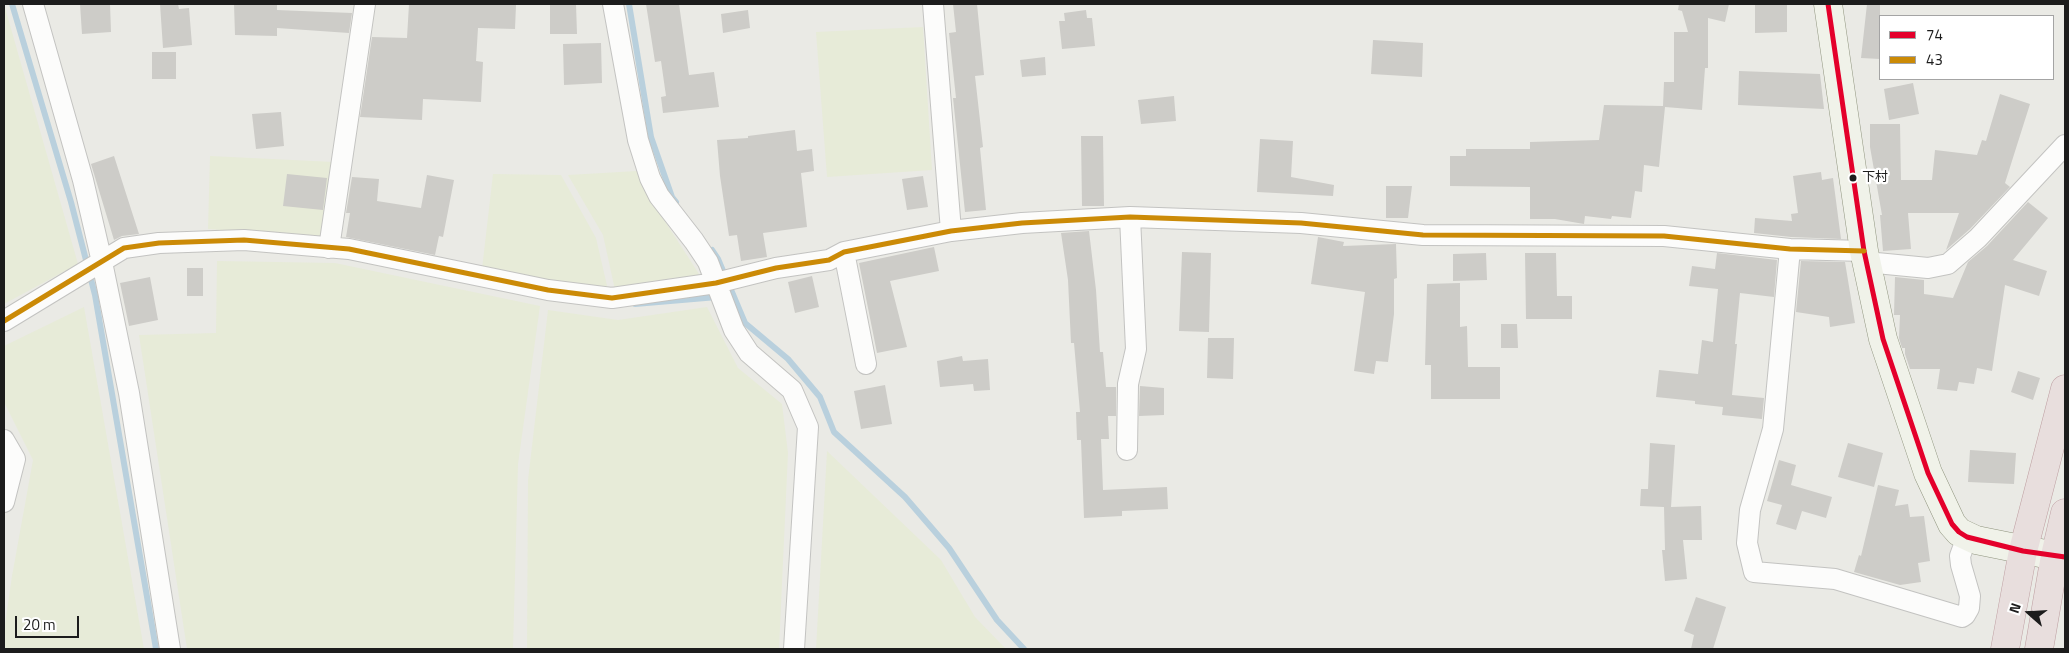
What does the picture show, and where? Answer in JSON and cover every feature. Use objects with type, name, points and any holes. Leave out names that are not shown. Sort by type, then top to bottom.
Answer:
[{"type":"highway","points":[[2005,649],[2023,551],[2065,389]]},
{"type":"highway","points":[[2039,649],[2060,557],[2065,513]]},
{"type":"street","points":[[32,4],[83,180],[102,262],[129,393],[170,649]]},
{"type":"street","points":[[329,248],[365,4]]},
{"type":"street","points":[[613,4],[638,140],[650,178],[660,196],[694,240],[708,262],[730,321],[739,338],[749,353],[792,390],[808,427],[794,649]]},
{"type":"street","points":[[933,4],[951,231]]},
{"type":"street","points":[[1828,4],[1865,256],[1883,339],[1928,473],[1952,524],[1958,532],[1966,537],[2023,551],[2060,557]]},
{"type":"street","points":[[4,322],[124,248],[159,243],[244,240],[349,249],[519,285],[582,296],[612,298],[716,283],[776,268],[829,260],[844,252],[951,231],[1022,223],[1130,216],[1302,224],[1422,235],[1664,236],[1865,256],[1928,268],[1948,264],[1978,238],[2065,145]]},
{"type":"street","points":[[1127,450],[1128,384],[1136,349],[1130,216]]},
{"type":"street","points":[[1790,249],[1773,429],[1750,510],[1747,543],[1754,572],[1834,579],[1962,616],[1970,608],[1970,596],[1960,556],[1966,537]]},
{"type":"street","points":[[844,252],[866,364]]},
{"type":"street","points":[[4,440],[14,459],[4,502]]},
{"type":"green space","points":[[4,4],[78,264],[4,304]]},
{"type":"green space","points":[[923,27],[932,170],[827,177],[816,32]]},
{"type":"green space","points":[[210,156],[334,162],[323,238],[208,229]]},
{"type":"green space","points":[[637,171],[655,206],[701,277],[672,278],[615,290],[603,235],[568,175]]},
{"type":"green space","points":[[493,174],[561,175],[596,238],[608,290],[482,269]]},
{"type":"green space","points":[[217,261],[335,263],[540,306],[518,464],[513,649],[187,649],[139,335],[216,333]]},
{"type":"green space","points":[[84,307],[144,649],[4,649],[4,631],[12,576],[33,460],[4,402],[4,346]]},
{"type":"green space","points":[[707,307],[738,368],[782,404],[788,453],[779,649],[527,649],[528,480],[548,310],[618,320]]},
{"type":"green space","points":[[827,451],[941,560],[975,617],[1006,649],[816,649]]},
{"type":"building","points":[[80,4],[110,4],[111,32],[82,34]]},
{"type":"building","points":[[160,4],[178,4],[179,9],[189,8],[192,45],[163,48]]},
{"type":"building","points":[[234,4],[277,4],[277,10],[352,13],[349,33],[277,28],[277,36],[235,35]]},
{"type":"building","points":[[409,4],[516,5],[515,29],[478,28],[476,61],[483,62],[481,102],[423,99],[422,120],[360,117],[372,37],[407,38]]},
{"type":"building","points":[[550,4],[576,4],[577,34],[550,34]]},
{"type":"building","points":[[646,4],[679,4],[689,75],[714,72],[719,107],[663,113],[661,97],[666,96],[661,61],[655,62]]},
{"type":"building","points":[[953,4],[977,4],[984,75],[975,76],[983,147],[980,148],[986,210],[965,212],[953,98],[956,98],[949,33],[956,32]]},
{"type":"building","points":[[1679,4],[1729,4],[1725,22],[1708,18],[1708,68],[1705,68],[1702,110],[1665,107],[1659,167],[1644,165],[1642,192],[1635,191],[1631,218],[1612,216],[1611,219],[1585,216],[1584,224],[1555,219],[1530,219],[1530,187],[1450,186],[1450,156],[1466,156],[1466,149],[1530,149],[1530,142],[1599,140],[1604,105],[1663,106],[1664,82],[1674,82],[1674,32],[1688,32],[1682,11],[1678,10]]},
{"type":"building","points":[[1755,4],[1787,4],[1787,32],[1755,33]]},
{"type":"building","points":[[1867,4],[1880,4],[1879,59],[1861,58]]},
{"type":"building","points":[[748,10],[750,28],[723,33],[721,14]]},
{"type":"building","points":[[1086,10],[1087,18],[1092,18],[1095,46],[1062,49],[1059,21],[1065,21],[1064,13]]},
{"type":"building","points":[[1373,40],[1423,43],[1422,77],[1371,74]]},
{"type":"building","points":[[601,43],[602,83],[564,85],[563,44]]},
{"type":"building","points":[[152,52],[176,52],[176,79],[152,79]]},
{"type":"building","points":[[1045,57],[1046,75],[1022,77],[1020,60]]},
{"type":"building","points":[[1739,71],[1820,74],[1824,109],[1738,105]]},
{"type":"building","points":[[1913,83],[1919,114],[1889,120],[1884,89]]},
{"type":"building","points":[[2000,94],[2030,104],[2005,183],[2010,187],[1970,229],[1946,250],[1959,213],[1908,213],[1911,249],[1883,251],[1880,215],[1882,215],[1870,147],[1870,124],[1900,124],[1901,180],[1932,180],[1935,150],[1977,155],[1982,140],[1986,141]]},
{"type":"building","points":[[1174,96],[1176,121],[1141,124],[1138,100]]},
{"type":"building","points":[[281,112],[284,146],[256,149],[252,114]]},
{"type":"building","points":[[795,130],[797,151],[812,149],[814,171],[801,173],[807,227],[763,233],[767,257],[741,261],[737,235],[729,236],[717,140],[748,138],[748,136]]},
{"type":"building","points":[[1081,136],[1103,136],[1104,206],[1082,206]]},
{"type":"building","points":[[1260,139],[1293,141],[1291,177],[1334,185],[1333,196],[1257,192]]},
{"type":"building","points":[[114,156],[139,234],[122,236],[114,240],[91,164]]},
{"type":"building","points":[[1821,172],[1822,180],[1833,178],[1841,239],[1754,233],[1755,218],[1792,221],[1791,214],[1798,213],[1793,176]]},
{"type":"building","points":[[287,174],[327,178],[323,210],[283,206]]},
{"type":"building","points":[[427,175],[454,180],[443,237],[439,236],[435,255],[346,237],[350,213],[346,213],[352,177],[379,179],[377,201],[421,208]]},
{"type":"building","points":[[923,176],[928,207],[907,210],[902,179]]},
{"type":"building","points":[[1386,186],[1412,186],[1408,218],[1386,218]]},
{"type":"building","points":[[2028,202],[2048,218],[2013,260],[2047,271],[2039,296],[2005,285],[1992,371],[1977,368],[1974,384],[1959,382],[1957,391],[1937,389],[1940,369],[1910,369],[1905,348],[1902,348],[1899,338],[1900,315],[1894,315],[1895,277],[1924,280],[1924,294],[1953,298],[1968,262],[1987,246]]},
{"type":"building","points":[[1089,231],[1096,290],[1100,352],[1103,352],[1106,387],[1116,387],[1116,416],[1108,416],[1109,439],[1101,439],[1103,490],[1167,487],[1168,509],[1122,511],[1122,516],[1084,518],[1081,440],[1077,440],[1076,412],[1080,412],[1074,343],[1071,343],[1068,280],[1061,233]]},
{"type":"building","points":[[1318,237],[1344,242],[1343,246],[1396,244],[1397,278],[1394,279],[1394,314],[1388,362],[1376,361],[1374,374],[1354,371],[1365,292],[1311,284]]},
{"type":"building","points":[[934,247],[939,271],[890,281],[907,347],[877,353],[859,263]]},
{"type":"building","points":[[1182,252],[1211,253],[1209,332],[1179,331]]},
{"type":"building","points":[[1486,253],[1487,280],[1453,281],[1453,254]]},
{"type":"building","points":[[1525,253],[1556,253],[1557,296],[1572,296],[1572,319],[1526,319]]},
{"type":"building","points":[[1717,253],[1777,260],[1774,297],[1740,293],[1735,344],[1737,344],[1732,395],[1764,398],[1762,419],[1722,415],[1723,407],[1695,404],[1695,401],[1656,397],[1659,370],[1698,374],[1702,340],[1713,342],[1718,289],[1689,286],[1692,266],[1715,269]]},
{"type":"building","points":[[1801,261],[1845,262],[1855,323],[1830,327],[1829,317],[1796,312]]},
{"type":"building","points":[[187,268],[203,268],[203,296],[187,296]]},
{"type":"building","points":[[812,276],[819,307],[795,313],[788,282]]},
{"type":"building","points":[[150,277],[158,320],[129,326],[120,283]]},
{"type":"building","points":[[1460,283],[1460,327],[1467,326],[1468,367],[1500,367],[1500,399],[1431,399],[1431,365],[1425,365],[1427,284]]},
{"type":"building","points":[[1501,324],[1517,324],[1518,348],[1501,348]]},
{"type":"building","points":[[1208,338],[1234,338],[1233,379],[1207,378]]},
{"type":"building","points":[[962,356],[963,361],[988,359],[990,390],[974,391],[973,384],[940,387],[937,361]]},
{"type":"building","points":[[2018,371],[2040,378],[2033,400],[2011,392]]},
{"type":"building","points":[[885,385],[892,424],[861,429],[854,391]]},
{"type":"building","points":[[1140,386],[1164,388],[1164,415],[1139,416]]},
{"type":"building","points":[[1650,443],[1675,445],[1671,507],[1701,506],[1702,540],[1683,540],[1687,579],[1665,581],[1662,550],[1665,550],[1664,507],[1640,506],[1641,489],[1648,489]]},
{"type":"building","points":[[1848,443],[1883,453],[1874,487],[1838,477]]},
{"type":"building","points":[[1970,450],[2016,453],[2014,484],[1968,482]]},
{"type":"building","points":[[1779,460],[1796,465],[1791,485],[1832,497],[1826,518],[1802,511],[1796,530],[1776,524],[1782,505],[1767,501]]},
{"type":"building","points":[[1878,485],[1899,490],[1895,506],[1908,504],[1910,517],[1924,516],[1930,561],[1918,563],[1921,582],[1900,585],[1854,572],[1859,555],[1861,556]]},
{"type":"building","points":[[1696,597],[1726,607],[1713,649],[1691,649],[1694,635],[1684,631]]},
{"type":"waterway","points":[[12,4],[71,202],[95,295],[156,649]]},
{"type":"waterway","points":[[629,4],[651,137],[672,197],[676,202]]},
{"type":"waterway","points":[[712,250],[718,259],[745,323],[788,359],[820,397],[834,432],[905,497],[949,548],[997,620],[1024,649]]},
{"type":"waterway","points":[[635,304],[717,297]]},
{"type":"transit line","name":"74","points":[[1828,4],[1864,251],[1883,339],[1928,473],[1952,524],[1967,537],[2023,551],[2065,557]]},
{"type":"transit line","name":"43","points":[[4,321],[124,248],[159,243],[244,240],[349,249],[548,290],[612,298],[716,283],[776,268],[829,260],[844,252],[951,231],[1022,223],[1130,217],[1301,223],[1423,235],[1664,236],[1790,249],[1864,251]]},
{"type":"place","name":"下村","points":[[1853,178]]}]
